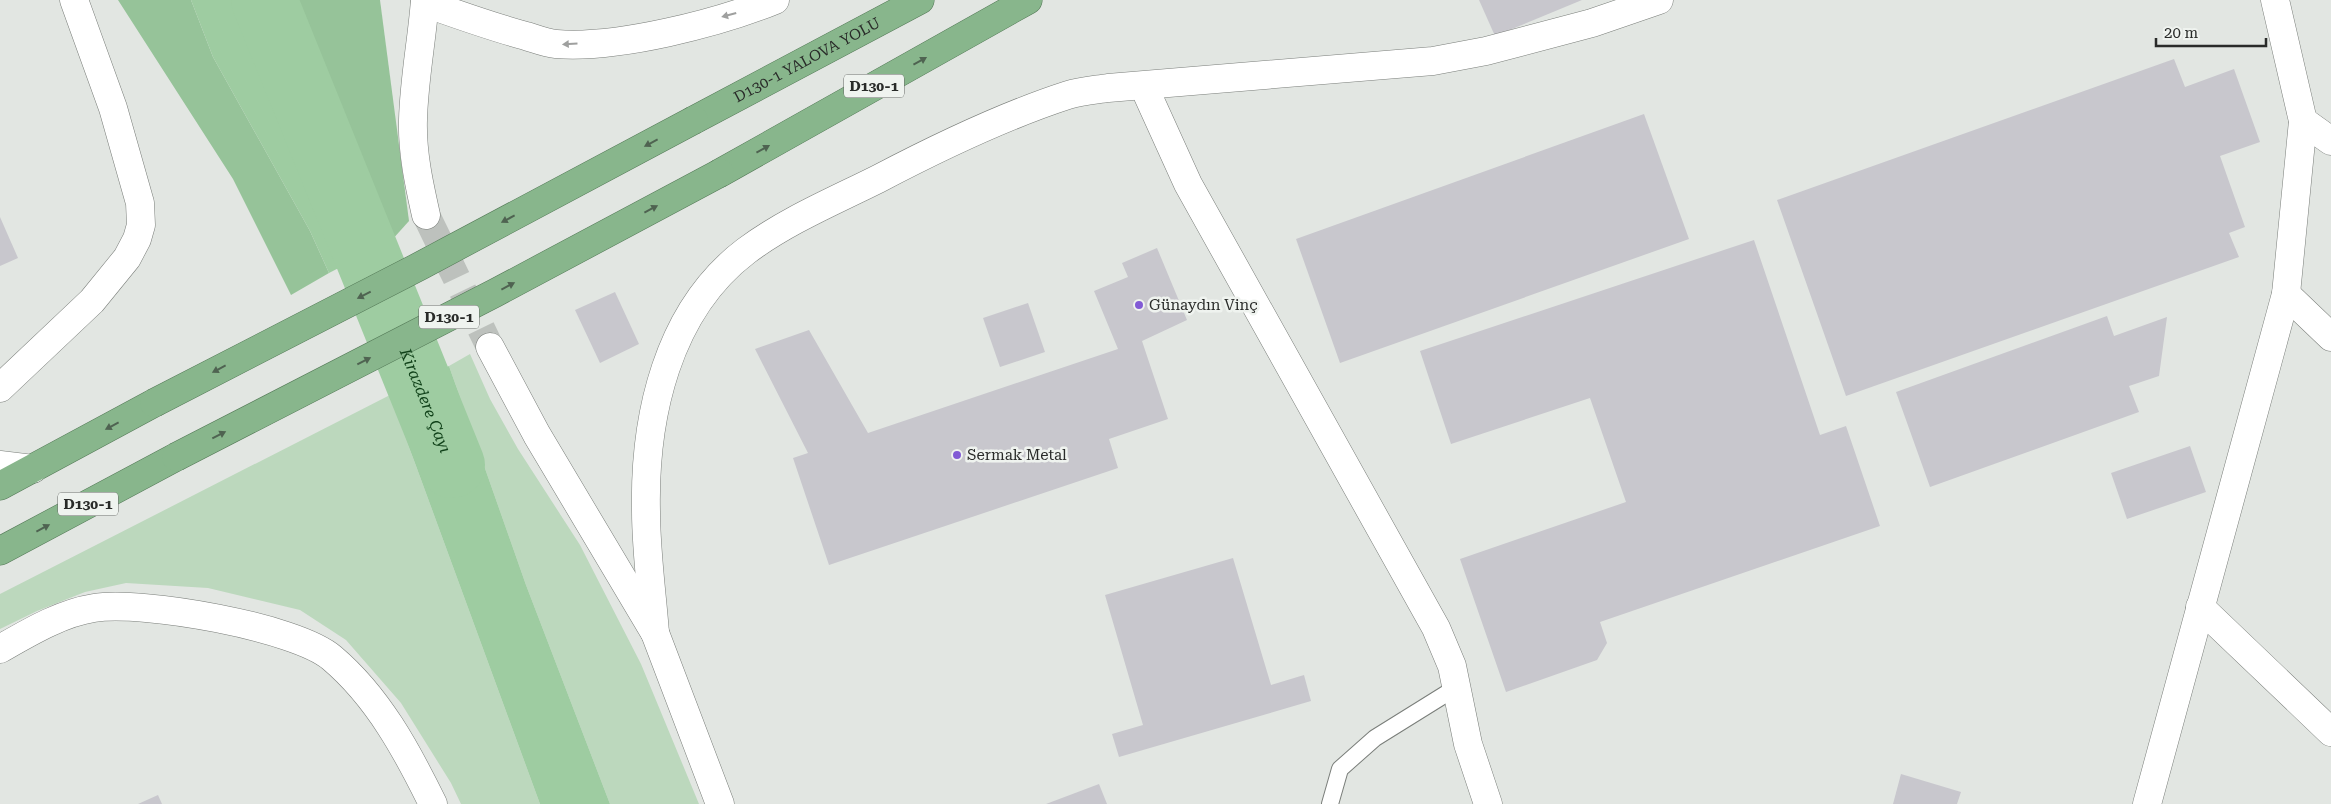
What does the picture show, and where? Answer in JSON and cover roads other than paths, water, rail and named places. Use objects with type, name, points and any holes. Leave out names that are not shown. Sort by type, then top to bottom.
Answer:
[{"type":"highway","name":"D130-1 YALOVA YOLU","points":[[33,469],[154,403],[420,266],[920,0]]},
{"type":"highway","name":"D130-1","points":[[0,551],[176,457],[486,298],[720,173],[1028,0]]},
{"type":"highway","points":[[0,486],[33,469]]},
{"type":"street","points":[[0,388],[92,301],[127,258],[137,240],[141,225],[140,203],[113,108],[74,0]]},
{"type":"street","points":[[426,215],[416,170],[413,121],[425,1],[496,28],[555,44],[612,42],[668,32],[759,7],[776,0]]},
{"type":"street","points":[[654,633],[646,512],[648,456],[663,375],[677,339],[693,308],[719,276],[746,252],[778,230],[917,159],[1001,121],[1070,95],[1108,88],[1144,87],[1305,70],[1363,68],[1433,62],[1486,51],[1583,26],[1659,0]]},
{"type":"street","points":[[2147,804],[2286,294],[2303,121],[2275,0]]},
{"type":"street","points":[[1144,87],[1188,184],[1436,628],[1452,666],[1468,744],[1488,804]]},
{"type":"street","points":[[2303,121],[2331,114]]},
{"type":"street","points":[[2303,121],[2331,141]]},
{"type":"street","points":[[2286,294],[2331,337]]},
{"type":"street","points":[[490,347],[537,435],[654,633],[720,804]]},
{"type":"street","points":[[0,465],[33,469]]},
{"type":"street","points":[[0,649],[61,619],[94,608],[125,607],[173,611],[293,637],[331,657],[360,685],[410,757],[433,804]]},
{"type":"street","points":[[2200,607],[2331,732]]},
{"type":"street","points":[[410,757],[418,804]]},
{"type":"lane","points":[[1330,804],[1340,770],[1375,738],[1457,687]]},
{"type":"water","points":[[191,0],[289,0],[391,241],[329,273],[310,231],[213,57]]},
{"type":"water","points":[[449,366],[526,585],[610,804],[540,804],[390,395]]},
{"type":"waterway","name":"Kirazdere Çayı","points":[[264,0],[452,465]]},
{"type":"tunnel","points":[[426,215],[490,347]]},
{"type":"place","name":"Günaydın Vinç","points":[[1139,305]]},
{"type":"place","name":"Sermak Metal","points":[[957,455]]}]
